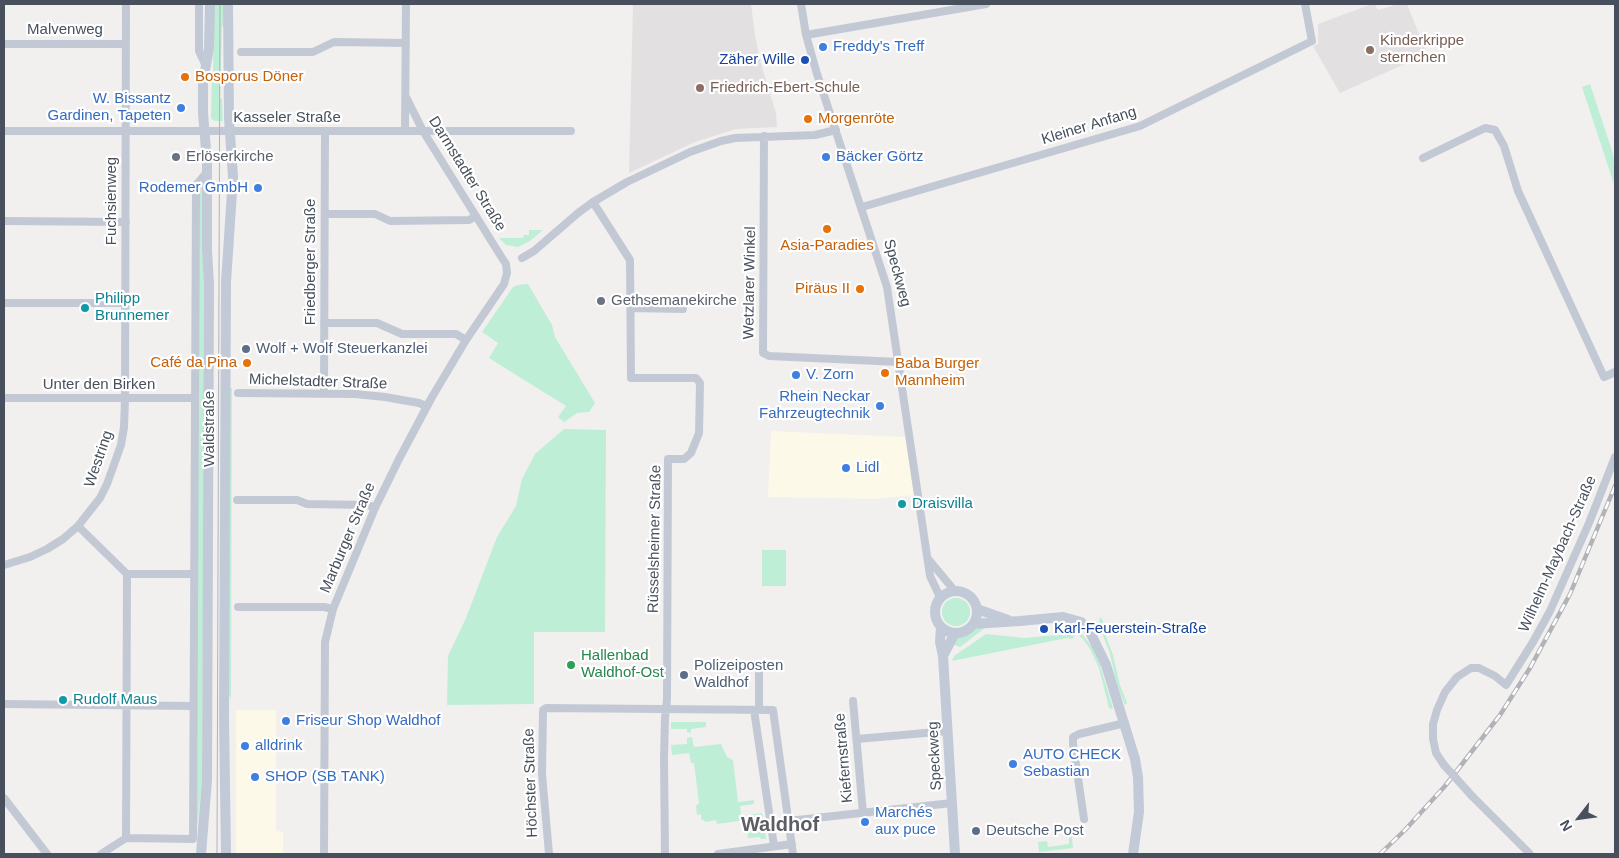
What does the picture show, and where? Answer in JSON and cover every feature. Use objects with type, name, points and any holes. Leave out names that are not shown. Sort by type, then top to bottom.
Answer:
[{"type":"main road","name":"Waldstraße","points":[[201,854],[207,780],[209,284],[204,82],[209,48],[210,4]]},
{"type":"main road","name":"Waldstraße","points":[[226,854],[224,719],[225,387],[227,246],[232,177],[229,119],[228,4]]},
{"type":"main road","points":[[940,597],[954,590]]},
{"type":"main road","name":"Speckweg","points":[[954,590],[971,597],[976,609]]},
{"type":"main road","name":"Speckweg","points":[[940,597],[935,609],[937,622],[941,627],[940,642],[943,656],[955,854]]},
{"type":"main road","points":[[973,624],[976,609],[1014,622]]},
{"type":"main road","points":[[941,627],[955,633],[965,630],[973,624],[1014,622],[1063,616],[1075,619],[1084,625],[1093,636],[1100,650],[1136,759],[1139,812],[1133,854]]},
{"type":"main road","points":[[943,656],[955,633]]},
{"type":"street","name":"Fuchsienweg","points":[[125,399],[126,4]]},
{"type":"street","name":"Waldstraße","points":[[199,4],[199,50],[206,66]]},
{"type":"street","name":"Darmstadter Straße","points":[[405,131],[406,4]]},
{"type":"street","name":"Speckweg","points":[[801,4],[806,35],[887,287],[930,576],[940,597]]},
{"type":"street","points":[[806,35],[986,4]]},
{"type":"street","name":"Kleiner Anfang","points":[[862,207],[1140,126],[1312,41],[1305,4]]},
{"type":"street","points":[[241,52],[314,52],[334,42],[406,43]]},
{"type":"street","name":"Malvenweg","points":[[4,44],[126,44]]},
{"type":"street","name":"Darmstadter Straße","points":[[406,97],[423,131],[506,264]]},
{"type":"street","points":[[1423,158],[1485,128],[1495,130],[1504,146],[1518,192],[1604,377],[1615,372]]},
{"type":"street","points":[[522,258],[593,202],[662,165],[710,144],[735,138],[815,135],[836,130]]},
{"type":"street","name":"Kasseler Straße","points":[[4,131],[571,131]]},
{"type":"street","name":"Friedberger Straße","points":[[324,393],[325,131]]},
{"type":"street","name":"Wetzlarer Winkel","points":[[764,136],[763,353],[769,356],[899,362]]},
{"type":"street","name":"Waldstraße","points":[[126,838],[193,839],[196,192],[197,184],[207,172]]},
{"type":"street","name":"Rüsselsheimer Straße","points":[[593,202],[630,260],[631,378],[696,378],[700,383],[699,433],[691,453],[684,459],[668,459],[665,854]]},
{"type":"street","points":[[325,214],[375,214],[390,221],[469,220],[476,216]]},
{"type":"street","points":[[4,221],[126,222]]},
{"type":"street","name":"Marburger Straße","points":[[324,854],[324,665],[325,642],[333,610],[375,508],[426,406],[466,340],[504,284],[507,273],[506,264]]},
{"type":"street","points":[[4,302],[125,303]]},
{"type":"street","points":[[631,308],[683,308]]},
{"type":"street","points":[[324,323],[376,323],[402,334],[456,334],[466,340]]},
{"type":"street","name":"Michelstadter Straße","points":[[238,393],[324,393],[385,396],[419,402],[426,406]]},
{"type":"street","name":"Unter den Birken","points":[[4,398],[195,398]]},
{"type":"street","name":"Westring","points":[[4,565],[30,558],[63,539],[78,526],[100,498],[121,445],[125,399]]},
{"type":"street","name":"Wilhelm-Maybach-Straße","points":[[1530,854],[1472,796],[1444,764],[1436,752],[1433,739],[1433,724],[1437,710],[1449,686],[1466,671],[1479,668],[1495,676],[1506,685],[1550,611],[1615,457]]},
{"type":"street","points":[[237,500],[297,500],[307,504],[368,504],[375,508]]},
{"type":"street","points":[[78,526],[127,574],[194,574]]},
{"type":"street","name":"Speckweg","points":[[928,558],[943,580],[954,590]]},
{"type":"street","points":[[101,854],[126,838],[127,574]]},
{"type":"street","points":[[238,607],[324,607],[333,610]]},
{"type":"street","points":[[759,673],[756,710],[774,846]]},
{"type":"street","name":"Kiefernstraße","points":[[853,701],[863,813]]},
{"type":"street","points":[[4,704],[193,706]]},
{"type":"street","name":"Höchster Straße","points":[[549,854],[543,794],[543,710],[546,708],[666,709]]},
{"type":"street","points":[[666,709],[774,710],[793,854]]},
{"type":"street","points":[[1084,820],[1073,744],[1074,737],[1079,734],[1125,723]]},
{"type":"street","points":[[857,739],[948,731]]},
{"type":"street","points":[[4,798],[47,854]]},
{"type":"street","points":[[788,822],[952,803]]},
{"type":"street","points":[[718,854],[792,844]]},
{"type":"shaded area","name":"Friedrich-Ebert-Schule","points":[[633,4],[751,4],[755,36],[761,64],[776,113],[777,127],[736,129],[695,142],[629,173]]},
{"type":"shaded area","name":"Kinderkrippe sternchen","points":[[1375,4],[1378,10],[1398,4],[1407,4],[1427,54],[1340,93],[1313,46],[1318,44],[1318,24]]},
{"type":"shaded area","points":[[771,431],[906,437],[914,495],[877,499],[768,497]]},
{"type":"shaded area","points":[[236,710],[276,710],[276,831],[283,832],[283,854],[236,854]]},
{"type":"green space","points":[[214,4],[224,4],[225,26],[222,26],[220,98],[222,99],[223,121],[214,121],[211,118]]},
{"type":"green space","points":[[1590,84],[1615,160],[1615,187],[1582,87]]},
{"type":"green space","points":[[202,181],[202,248],[205,283],[202,782],[196,838],[199,196]]},
{"type":"green space","points":[[529,230],[543,230],[530,241],[518,247],[506,245],[499,238],[523,238],[524,235],[529,235]]},
{"type":"green space","points":[[528,284],[552,325],[555,337],[595,403],[589,412],[577,413],[564,422],[558,417],[566,406],[489,358],[498,343],[482,332],[513,287]]},
{"type":"green space","points":[[229,388],[232,388],[231,700],[228,691]]},
{"type":"green space","points":[[564,429],[606,430],[605,632],[534,632],[534,704],[447,705],[448,656],[466,618],[497,537],[516,506],[522,479],[535,454]]},
{"type":"green space","points":[[762,550],[786,550],[786,586],[762,586]]},
{"type":"green space","points":[[956,598],[966,602],[970,612],[966,622],[956,626],[946,622],[942,612],[946,602]]},
{"type":"green space","points":[[1100,617],[1103,620],[1102,626],[1113,655],[1120,685],[1127,703],[1125,705],[1099,625]]},
{"type":"green space","points":[[985,626],[985,628],[960,647],[952,644],[957,638],[975,628]]},
{"type":"green space","points":[[1070,626],[1079,630],[1092,647],[1100,665],[1113,708],[1109,708],[1099,668],[1090,649],[1074,631],[1057,630],[1057,627]]},
{"type":"green space","points":[[986,634],[1025,638],[1068,634],[1075,636],[1072,639],[1067,638],[952,661],[954,656]]},
{"type":"green space","points":[[671,722],[706,722],[706,727],[691,729],[691,733],[687,732],[687,729],[671,729]]},
{"type":"green space","points":[[692,737],[694,747],[721,744],[727,757],[733,760],[738,802],[754,800],[754,804],[740,806],[741,816],[762,813],[766,839],[761,839],[760,837],[748,838],[746,820],[717,824],[716,820],[706,822],[701,819],[701,814],[697,815],[696,806],[699,803],[694,763],[691,763],[689,753],[672,755],[671,745],[687,744],[687,738]]},
{"type":"green space","points":[[1072,837],[1073,848],[1039,852],[1038,842],[1047,841],[1048,847],[1069,844],[1069,838]]},
{"type":"tram line","points":[[217,854],[220,4]]},
{"type":"railway","points":[[1380,854],[1445,786],[1500,715],[1530,668],[1570,594],[1615,486]]},
{"type":"place","name":"Freddy's Treff","points":[[823,47]]},
{"type":"place","name":"Kinderkrippe sternchen","points":[[1370,50]]},
{"type":"place","name":"Zäher Wille","points":[[805,60]]},
{"type":"place","name":"Bosporus Döner","points":[[185,77]]},
{"type":"place","name":"Friedrich-Ebert-Schule","points":[[700,88]]},
{"type":"place","name":"W. Bissantz Gardinen, Tapeten","points":[[181,108]]},
{"type":"place","name":"Morgenröte","points":[[808,119]]},
{"type":"place","name":"Erlöserkirche","points":[[176,157]]},
{"type":"place","name":"Bäcker Görtz","points":[[826,157]]},
{"type":"place","name":"Rodemer GmbH","points":[[258,188]]},
{"type":"place","name":"Asia-Paradies","points":[[827,229]]},
{"type":"place","name":"Piräus II","points":[[860,289]]},
{"type":"place","name":"Gethsemanekirche","points":[[601,301]]},
{"type":"place","name":"Philipp Brunnemer","points":[[85,308]]},
{"type":"place","name":"Wolf + Wolf Steuerkanzlei","points":[[246,349]]},
{"type":"place","name":"Café da Pina","points":[[247,363]]},
{"type":"place","name":"Baba Burger Mannheim","points":[[885,373]]},
{"type":"place","name":"V. Zorn","points":[[796,375]]},
{"type":"place","name":"Rhein Neckar Fahrzeugtechnik","points":[[880,406]]},
{"type":"place","name":"Lidl","points":[[846,468]]},
{"type":"place","name":"Draisvilla","points":[[902,504]]},
{"type":"place","name":"Karl-Feuerstein-Straße","points":[[1044,629]]},
{"type":"place","name":"Hallenbad Waldhof-Ost","points":[[571,665]]},
{"type":"place","name":"Polizeiposten Waldhof","points":[[684,675]]},
{"type":"place","name":"Rudolf Maus","points":[[63,700]]},
{"type":"place","name":"Friseur Shop Waldhof","points":[[286,721]]},
{"type":"place","name":"alldrink","points":[[245,746]]},
{"type":"place","name":"AUTO CHECK Sebastian","points":[[1013,764]]},
{"type":"place","name":"SHOP (SB TANK)","points":[[255,777]]},
{"type":"place","name":"Marchés aux puce","points":[[865,822]]},
{"type":"place","name":"Deutsche Post","points":[[976,831]]},
{"type":"district","name":"Waldhof","points":[[780,825]]}]
